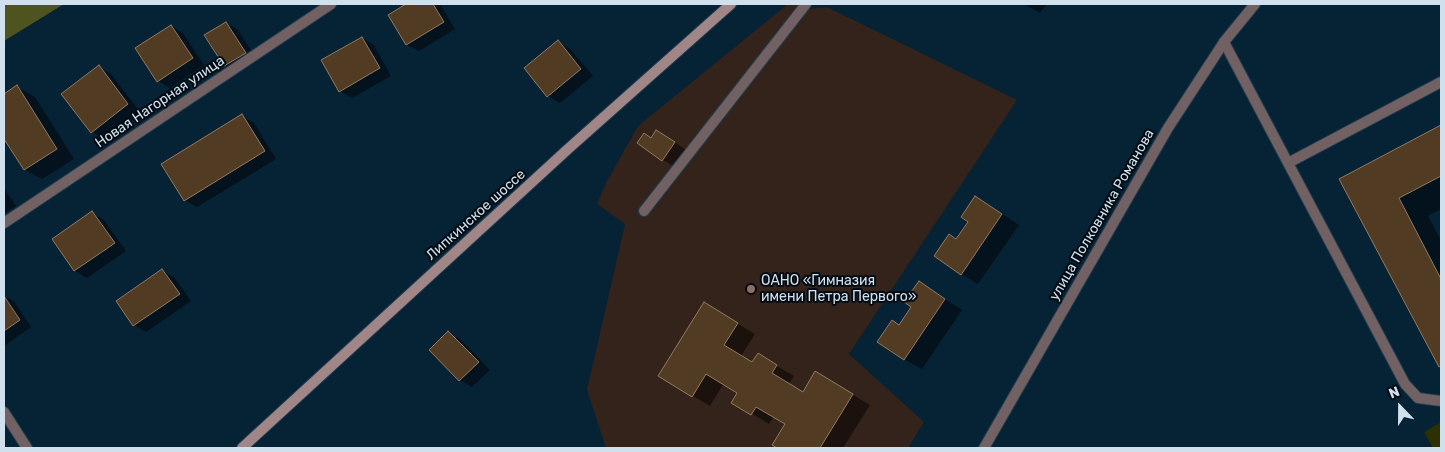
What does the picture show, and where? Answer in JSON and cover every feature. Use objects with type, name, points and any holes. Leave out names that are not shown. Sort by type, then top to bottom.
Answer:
[{"type":"street","name":"Новая Нагорная улица","points":[[4,223],[331,4]]},
{"type":"street","name":"Липкинское шоссе","points":[[242,448],[731,4]]},
{"type":"street","points":[[644,211],[806,4]]},
{"type":"street","name":"улица Полковника Романова","points":[[984,448],[1168,128],[1224,42],[1255,4]]},
{"type":"street","points":[[1224,42],[1405,384],[1418,398],[1441,401]]},
{"type":"street","points":[[1288,164],[1441,82]]},
{"type":"street","points":[[4,412],[27,448]]},
{"type":"shaded area","name":"ОАНО «Гимназия имени Петра Первого»","points":[[788,4],[801,4],[809,9],[827,7],[1017,100],[849,354],[924,422],[908,448],[606,448],[587,390],[625,224],[597,204],[607,181],[638,126]]},
{"type":"green space","points":[[4,4],[64,4],[4,41]]},
{"type":"green space","points":[[1441,422],[1441,448],[1433,448],[1424,432]]},
{"type":"building","points":[[406,4],[433,4],[444,22],[406,45],[388,15]]},
{"type":"building","points":[[226,22],[246,53],[224,66],[204,35]]},
{"type":"building","points":[[171,25],[193,58],[157,82],[135,48]]},
{"type":"building","points":[[362,37],[380,68],[339,92],[321,60]]},
{"type":"building","points":[[558,40],[581,69],[547,97],[524,68]]},
{"type":"building","points":[[99,65],[128,104],[91,133],[61,94]]},
{"type":"building","points":[[17,85],[57,149],[24,170],[4,139],[4,94]]},
{"type":"building","points":[[242,114],[265,151],[184,201],[161,164]]},
{"type":"building","points":[[1441,125],[1441,176],[1399,198],[1441,279],[1441,366],[1439,367],[1339,179]]},
{"type":"building","points":[[656,130],[675,142],[662,161],[637,143],[644,133],[651,138]]},
{"type":"building","points":[[975,196],[1002,214],[961,275],[934,256],[949,234],[956,239],[968,222],[961,217]]},
{"type":"building","points":[[92,211],[115,243],[74,271],[52,239]]},
{"type":"building","points":[[162,269],[180,294],[133,326],[116,301]]},
{"type":"building","points":[[919,281],[945,299],[904,360],[877,342],[892,320],[899,325],[911,307],[904,302]]},
{"type":"building","points":[[4,296],[20,320],[4,331]]},
{"type":"building","points":[[704,302],[738,323],[724,345],[752,362],[758,353],[777,365],[772,373],[803,392],[815,371],[853,394],[820,448],[777,448],[772,445],[785,424],[756,407],[751,415],[731,403],[737,393],[706,374],[692,397],[658,376]]},
{"type":"building","points":[[448,331],[479,362],[459,381],[429,350]]},
{"type":"place","name":"ОАНО «Гимназия имени Петра Первого»","points":[[751,289]]}]
